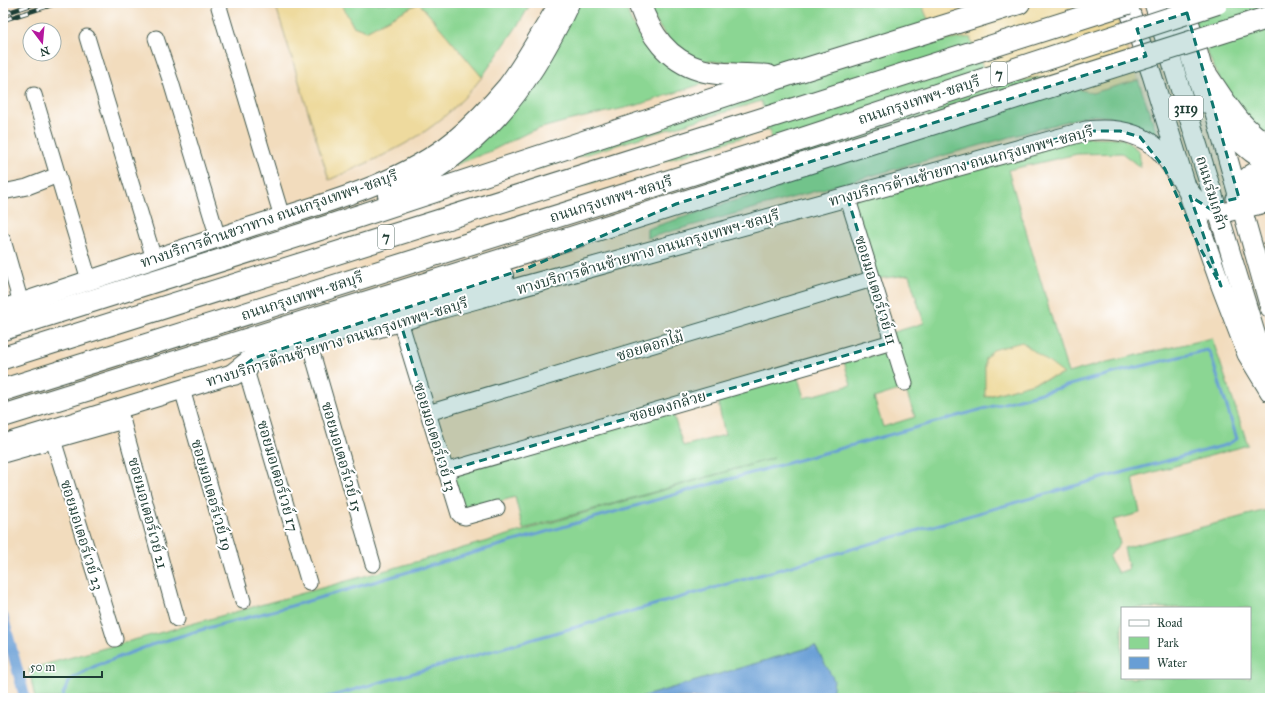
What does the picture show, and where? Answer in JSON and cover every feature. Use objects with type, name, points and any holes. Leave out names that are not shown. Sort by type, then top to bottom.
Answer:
[{"type":"highway","points":[[323,228],[417,180],[440,166],[468,144],[491,123],[517,92],[553,36],[568,3]]},
{"type":"highway","points":[[639,3],[643,15],[655,38],[665,49],[681,61],[701,70],[738,75],[783,76]]},
{"type":"highway","points":[[3,329],[323,228],[783,76],[1019,3]]},
{"type":"highway","name":"ถนนกรุงเทพฯ-ชลบุรี","points":[[3,358],[1128,3]]},
{"type":"highway","name":"ถนนกรุงเทพฯ-ชลบุรี","points":[[3,390],[781,146],[1217,3]]},
{"type":"highway","points":[[3,416],[468,271],[1270,16]]},
{"type":"highway","points":[[1205,73],[1239,122],[1259,140],[1270,146]]},
{"type":"highway","points":[[1240,204],[1243,185],[1249,176],[1270,166]]},
{"type":"highway","points":[[240,372],[254,358],[530,267],[676,204]]},
{"type":"highway","points":[[282,302],[291,305],[310,303],[403,278],[468,271]]},
{"type":"main road","name":"ทางบริการด้านขวาทาง ถนนกรุงเทพฯ-ชลบุรี","points":[[3,309],[282,217],[390,179],[416,166],[454,140],[482,115],[507,85],[559,3]]},
{"type":"main road","points":[[1128,3],[1187,189],[1222,286],[1247,354],[1270,392]]},
{"type":"main road","name":"ถนนร่มเกล้า","points":[[1184,3],[1205,73],[1270,308]]},
{"type":"main road","name":"ถนนร่มเกล้า","points":[[1160,6],[1217,209],[1270,383]]},
{"type":"main road","points":[[1212,100],[1239,142],[1270,166]]},
{"type":"main road","name":"ทางบริการด้านซ้ายทาง ถนนกรุงเทพฯ-ชลบุรี","points":[[4,448],[121,414],[182,389],[400,322],[847,196],[1086,131],[1102,129],[1120,131],[1140,137],[1158,149],[1187,189],[1200,202],[1217,209]]},
{"type":"main road","points":[[1140,137],[1165,169],[1179,197],[1199,246],[1222,286]]},
{"type":"main road","points":[[1240,204],[1270,187]]},
{"type":"main road","points":[[1217,209],[1240,204],[1270,202]]},
{"type":"street","points":[[1160,6],[1240,204]]},
{"type":"street","points":[[219,7],[282,217]]},
{"type":"street","points":[[87,37],[154,259]]},
{"type":"street","points":[[156,38],[171,82],[218,238]]},
{"type":"street","points":[[34,95],[89,280]]},
{"type":"street","points":[[3,192],[27,187],[58,175]]},
{"type":"street","name":"ซอยมอเตอร์เวย์ 11","points":[[847,196],[905,383]]},
{"type":"street","points":[[3,240],[21,303]]},
{"type":"street","name":"ซอยดอกไม้","points":[[428,413],[872,279]]},
{"type":"street","name":"ซอยมอเตอร์เวย์ 13","points":[[400,322],[457,510],[461,516],[465,517],[497,508]]},
{"type":"street","name":"ซอยดงกล้วย","points":[[445,471],[892,342]]},
{"type":"street","name":"ซอยมอเตอร์เวย์ 15","points":[[312,349],[372,564]]},
{"type":"street","name":"ซอยมอเตอร์เวย์ 17","points":[[240,372],[309,582]]},
{"type":"street","name":"ซอยมอเตอร์เวย์ 19","points":[[182,389],[243,601]]},
{"type":"street","name":"ซอยมอเตอร์เวย์ 21","points":[[121,414],[177,619]]},
{"type":"street","name":"ซอยมอเตอร์เวย์ 23","points":[[51,435],[115,639]]},
{"type":"highlighted area","points":[[1187,13],[1239,198],[1215,203],[1218,214],[1190,196],[1221,286],[1199,246],[1165,169],[1140,137],[1120,131],[1086,131],[847,196],[892,342],[445,471],[400,321],[234,374],[254,358],[530,267],[676,204],[1146,56],[1137,29]]},
{"type":"green space","points":[[341,3],[419,3],[366,31],[353,26]]},
{"type":"green space","points":[[419,3],[531,3],[520,22],[482,77]]},
{"type":"green space","points":[[571,3],[625,3],[631,21],[646,46],[665,61],[720,78],[638,105],[567,121],[531,131],[491,151],[437,172]]},
{"type":"green space","points":[[643,3],[924,3],[924,10],[938,40],[970,36],[991,86],[1039,77],[1092,93],[1138,80],[1161,145],[1139,130],[1114,117],[1089,115],[647,238],[647,229],[793,182],[787,157],[637,199],[773,153],[770,129],[505,209],[769,123],[761,101],[535,170],[532,163],[765,89],[753,60],[718,62],[691,59],[676,51]]},
{"type":"green space","points":[[1188,3],[1270,3],[1270,135],[1251,127],[1220,80],[1196,29]]},
{"type":"green space","points":[[1080,137],[1122,138],[1139,151],[1141,168],[1122,153],[1077,154],[1008,170],[1068,373],[1107,362],[1212,338],[1248,445],[1133,478],[1140,513],[1114,520],[1120,543],[1109,557],[1118,573],[1129,569],[1124,548],[1270,509],[1270,698],[829,698],[832,697],[815,646],[638,698],[35,698],[29,669],[401,566],[774,458],[523,529],[515,497],[463,512],[451,474],[672,410],[683,446],[725,435],[717,398],[797,374],[804,398],[851,385],[844,362],[893,350],[888,334],[924,323],[909,275],[867,280],[851,200]],"holes":[[[985,359],[1063,374],[986,397]],[[905,388],[915,417],[883,427],[874,398]]]},
{"type":"sand","points":[[275,3],[341,3],[353,26],[366,31],[419,3],[482,77],[465,97],[445,116],[413,140],[329,180]]},
{"type":"sand","points":[[924,3],[1112,3],[1138,80],[1092,93],[1039,77],[991,86],[970,37],[938,41],[924,10]]},
{"type":"sand","points":[[1022,342],[1064,374],[985,397],[985,359],[993,350]]},
{"type":"water","points":[[815,646],[834,680],[832,697],[638,698]]},
{"type":"waterway","points":[[64,698],[63,694],[70,680],[93,667],[151,645],[204,629],[291,606],[697,488],[1106,375],[1207,350],[1210,353],[1237,439],[1226,445],[1113,475],[325,698]]},
{"type":"waterway","points":[[3,617],[25,698]]},
{"type":"railway","points":[[3,14],[37,3]]},
{"type":"railway","points":[[3,20],[58,3]]}]
